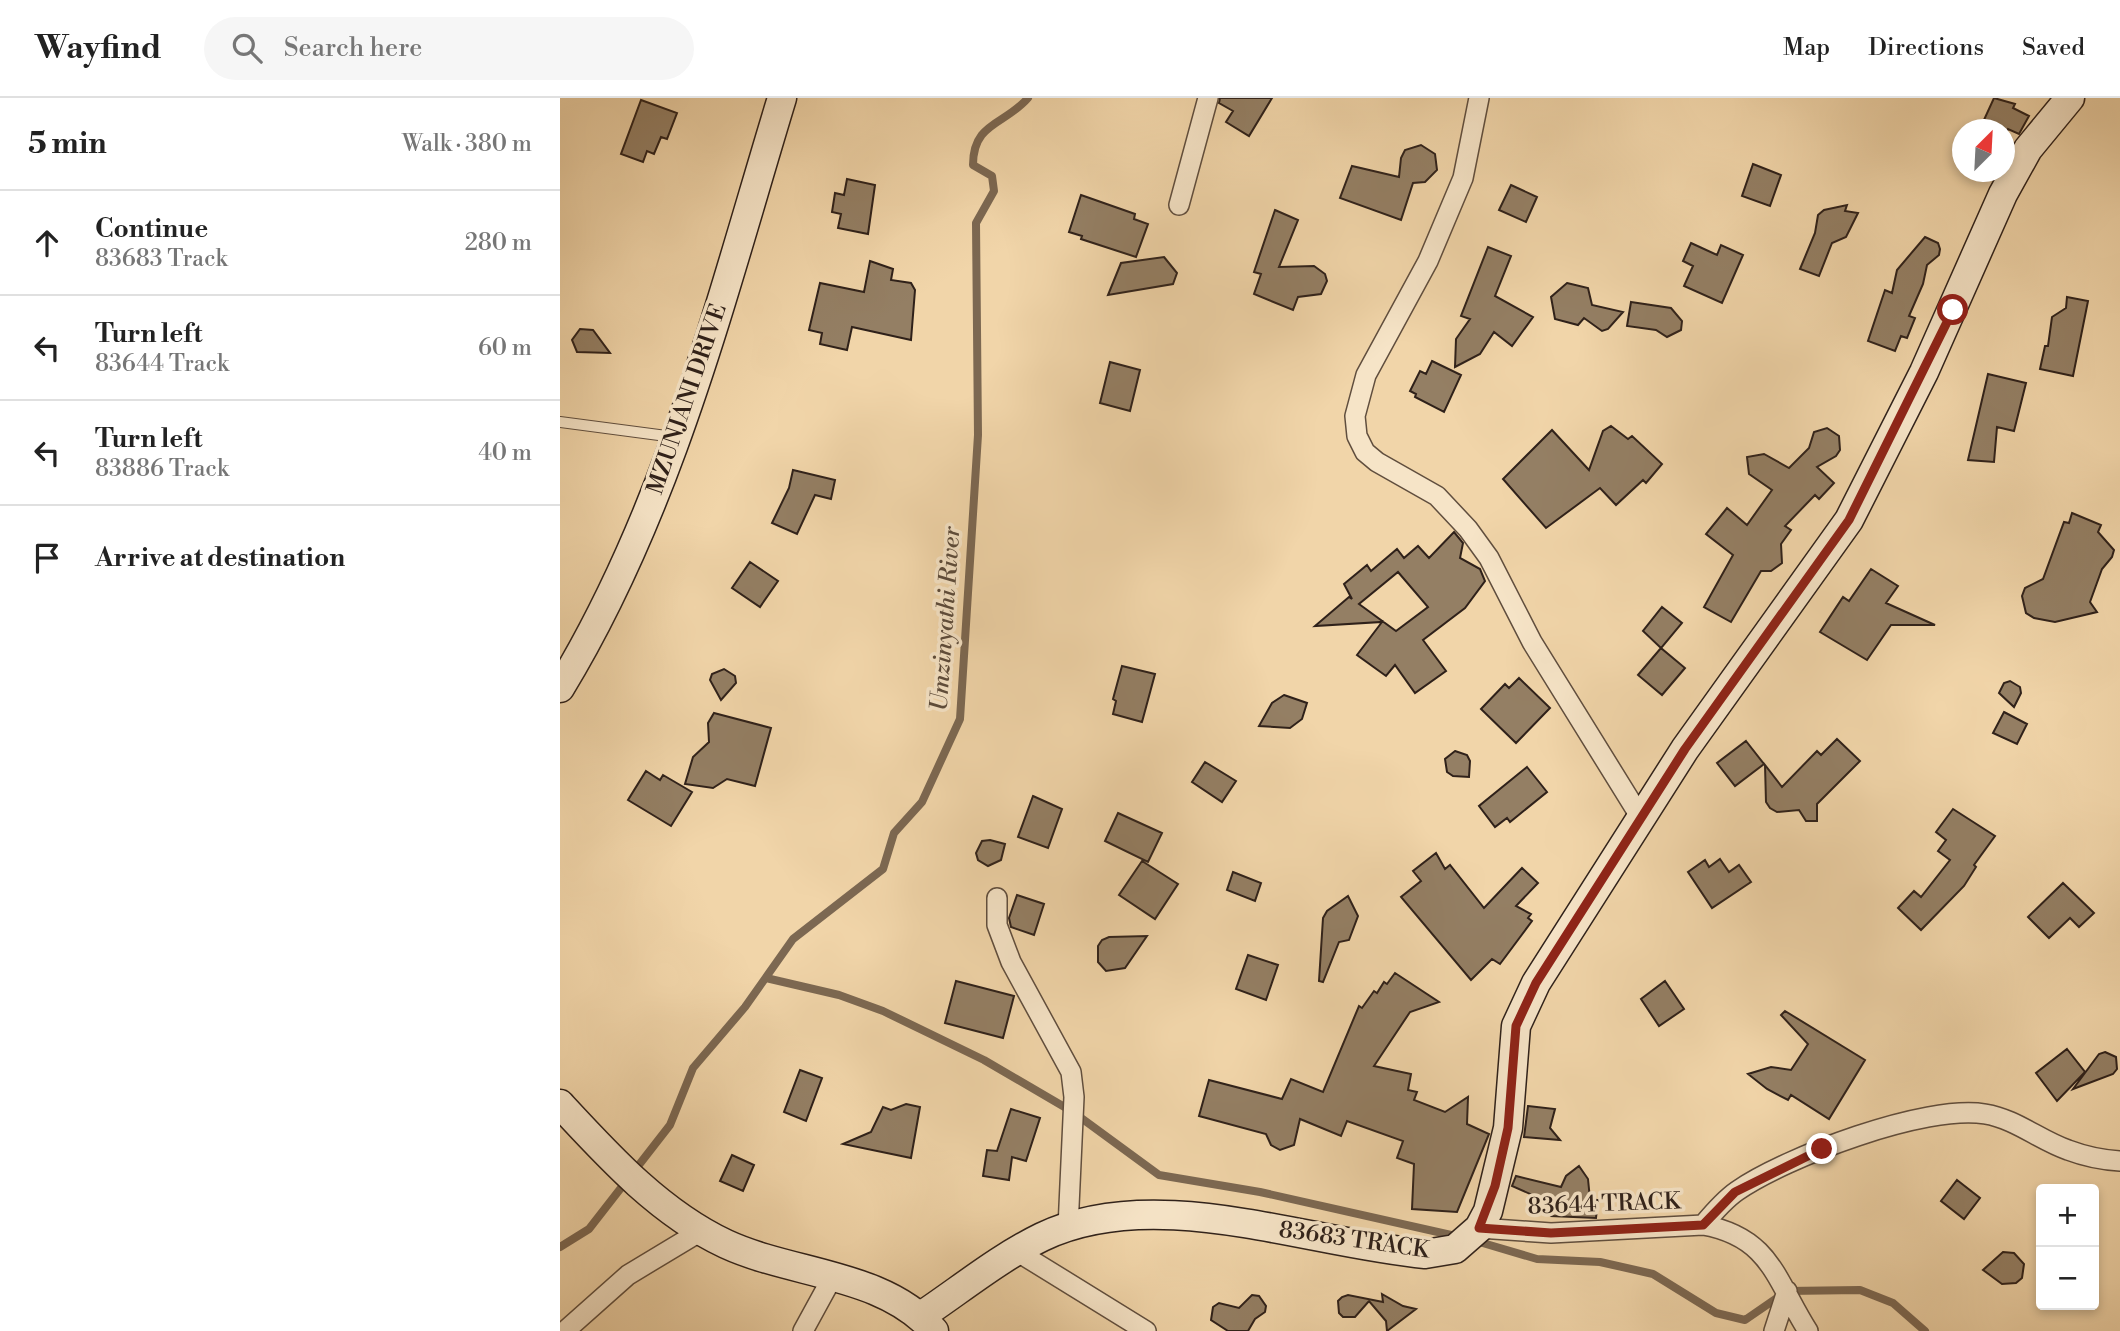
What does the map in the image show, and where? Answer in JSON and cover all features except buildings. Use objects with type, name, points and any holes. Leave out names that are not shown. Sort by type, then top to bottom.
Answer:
[{"type":"street","name":"MZUNJANI DRIVE","points":[[560,688],[629,557],[663,476],[782,98]]},
{"type":"street","points":[[1179,205],[1208,98]]},
{"type":"street","points":[[1479,98],[1463,178],[1428,261],[1366,375],[1354,416],[1357,436],[1371,457],[1437,496],[1468,529],[1489,558],[1532,642],[1641,818]]},
{"type":"street","points":[[1479,1228],[1495,1186],[1508,1128],[1516,1026],[1536,983],[1685,749],[1849,520],[1930,360],[2003,194],[2028,149],[2070,98]]},
{"type":"street","points":[[996,898],[998,925],[1011,962],[1071,1072],[1074,1097],[1068,1228]]},
{"type":"street","points":[[560,1104],[667,1209],[701,1231],[763,1259],[877,1292],[928,1323]]},
{"type":"street","points":[[1703,1225],[1735,1192],[1822,1149],[1901,1124],[1956,1114],[1983,1113],[2007,1120],[2066,1150],[2120,1161]]},
{"type":"street","name":"83683 TRACK","points":[[928,1323],[1018,1252],[1042,1237],[1068,1228],[1122,1216],[1158,1215],[1306,1233],[1425,1254],[1455,1249],[1479,1228]]},
{"type":"street","name":"83644 TRACK","points":[[1479,1228],[1551,1233],[1703,1225],[1739,1234],[1753,1244],[1787,1291],[1808,1331]]},
{"type":"street","points":[[565,1331],[628,1275],[701,1231]]},
{"type":"street","points":[[1018,1252],[1146,1331]]},
{"type":"street","points":[[803,1331],[832,1278]]},
{"type":"street","points":[[1774,1331],[1787,1291]]},
{"type":"lane","points":[[560,422],[676,437]]},
{"type":"waterway","name":"Umzinyathi River","points":[[560,1247],[589,1229],[670,1125],[693,1068],[745,1007],[793,939],[883,869],[894,833],[922,802],[960,719],[978,435],[976,223],[994,191],[992,176],[973,165],[974,151],[984,132],[1028,98]]},
{"type":"waterway","points":[[766,978],[839,995],[883,1011],[984,1060],[1073,1112],[1159,1175],[1260,1192],[1460,1237]]},
{"type":"waterway","points":[[1476,1241],[1537,1259],[1600,1262],[1653,1274],[1716,1313],[1745,1320],[1787,1291],[1860,1290],[1893,1303],[1925,1331]]},
{"type":"route","points":[[1822,1149],[1767,1173],[1735,1192],[1703,1225],[1551,1233],[1479,1228],[1488,1211],[1508,1128],[1516,1026],[1536,983],[1685,749],[1849,520],[1869,485],[1953,310]]}]
